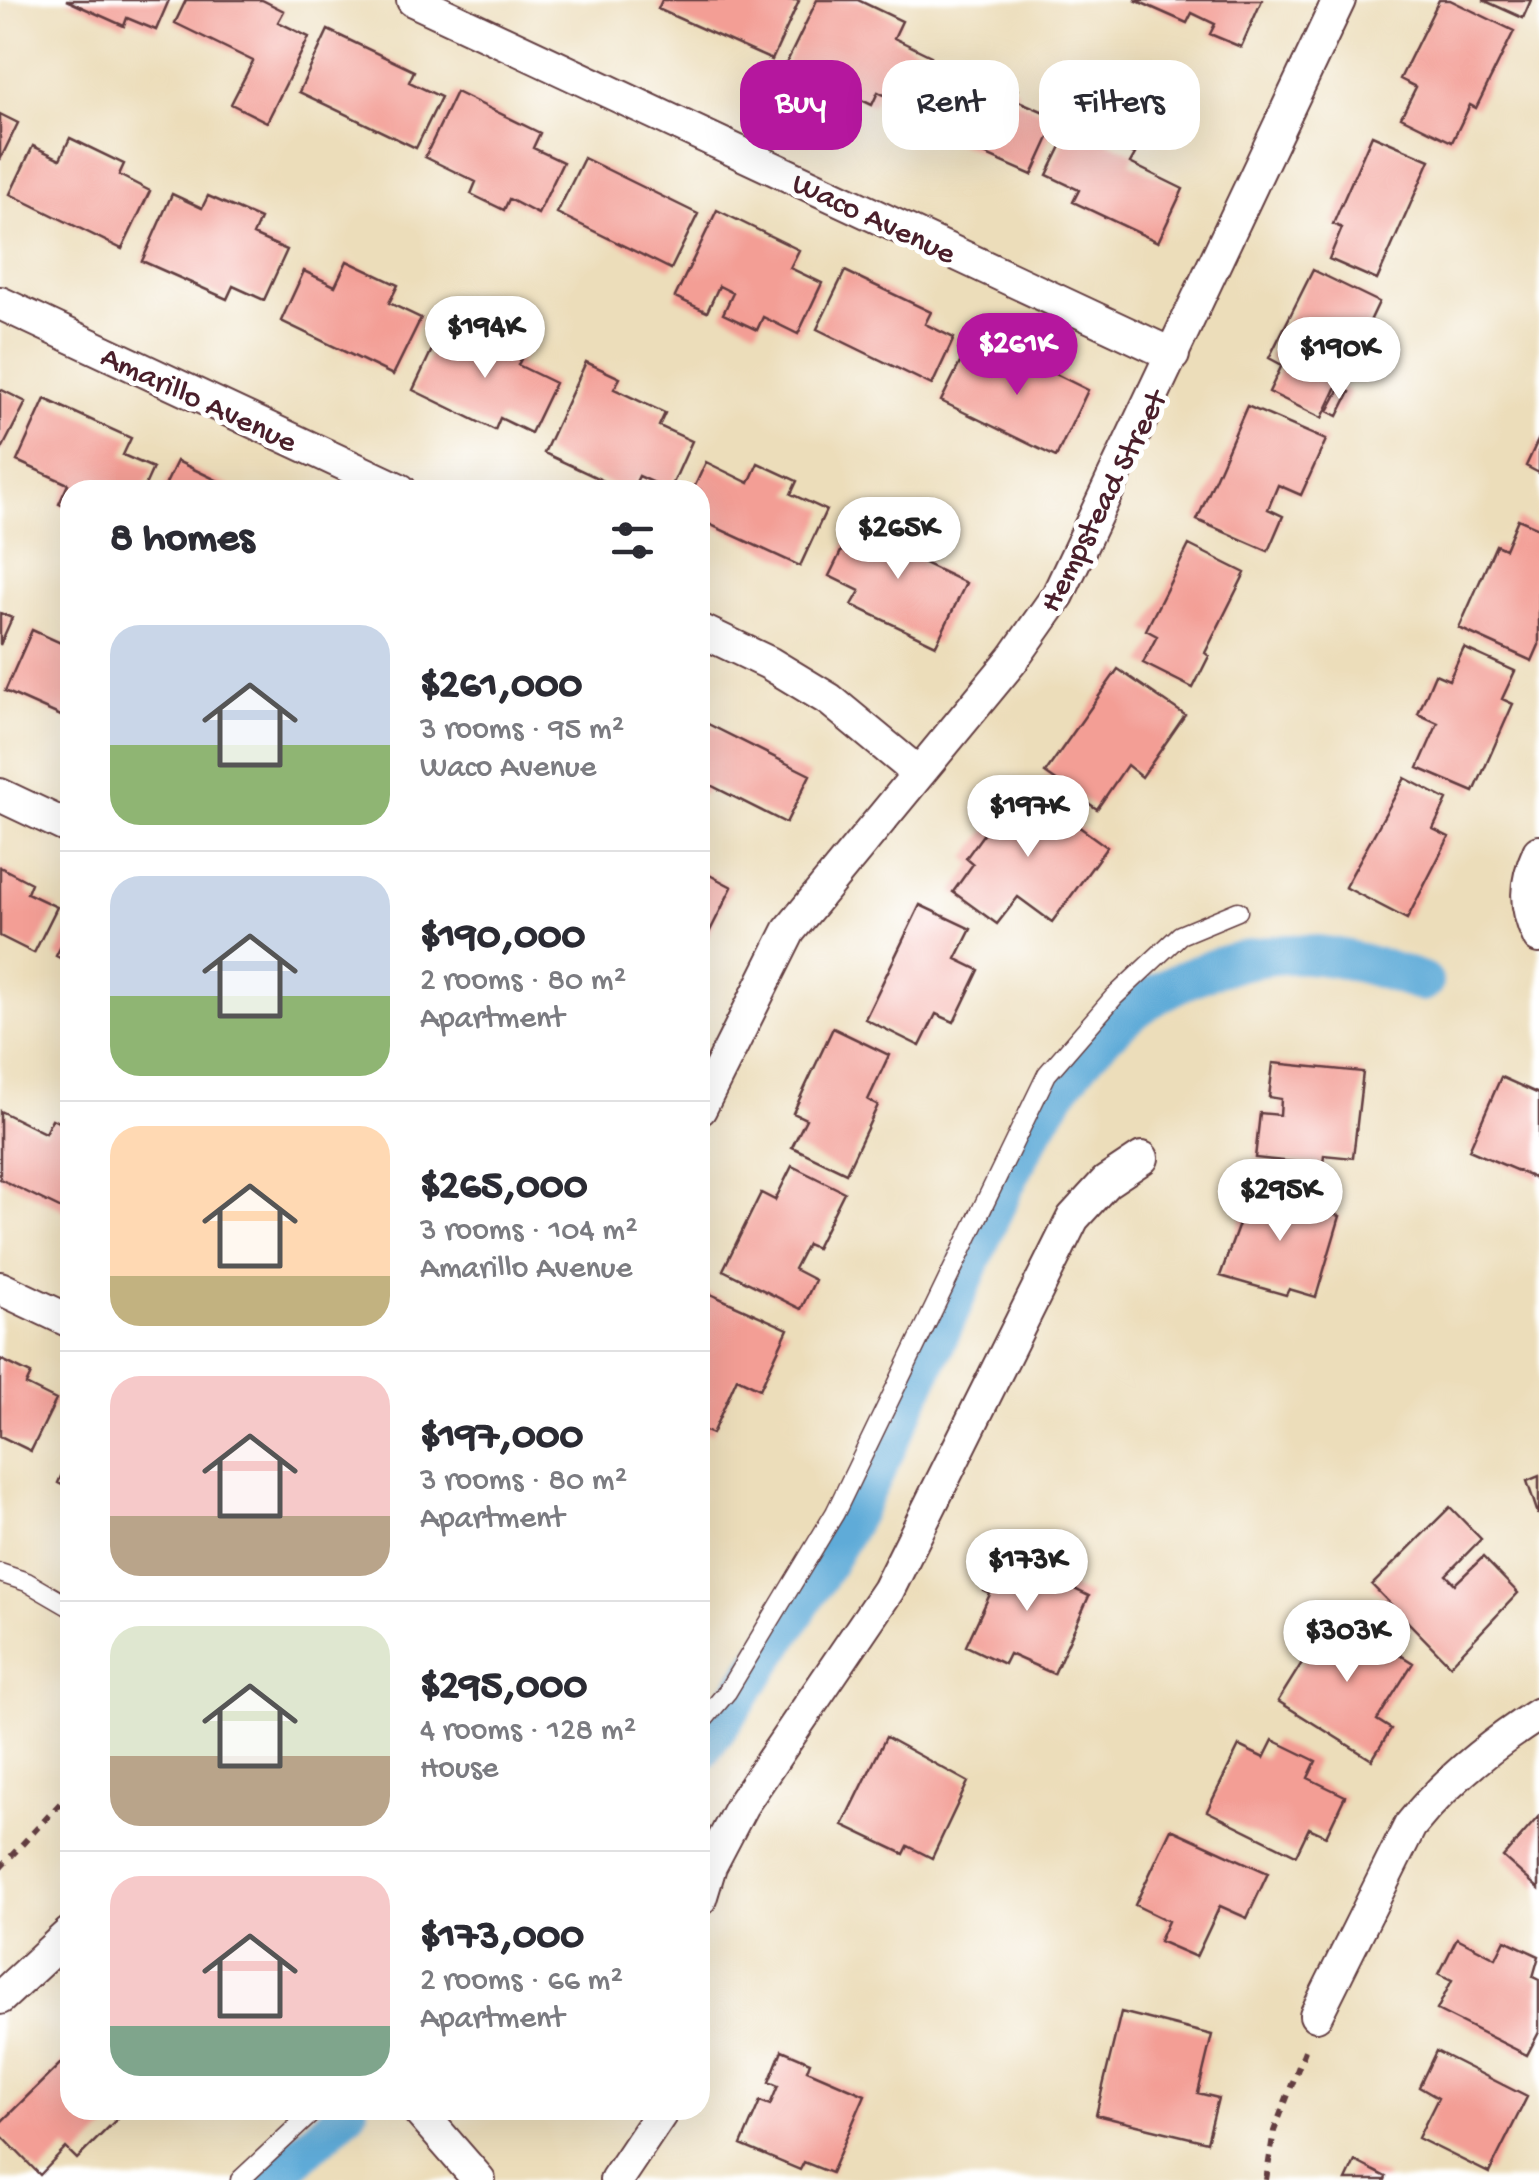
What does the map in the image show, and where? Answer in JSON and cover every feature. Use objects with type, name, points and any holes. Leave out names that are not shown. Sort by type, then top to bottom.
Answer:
[{"type":"street","name":"Waco Avenue","points":[[414,0],[1173,355]]},
{"type":"street","name":"Hempstead Street","points":[[710,1089],[789,931],[1013,659],[1058,594],[1339,0]]},
{"type":"street","name":"Amarillo Avenue","points":[[0,303],[379,480]]},
{"type":"street","points":[[710,635],[770,663],[830,700],[917,772]]},
{"type":"street","points":[[0,796],[60,823]]},
{"type":"street","points":[[1538,936],[1526,904],[1529,874],[1539,852]]},
{"type":"street","points":[[710,1866],[742,1805],[888,1590],[1073,1218],[1106,1182],[1142,1158]]},
{"type":"street","points":[[0,1288],[60,1316]]},
{"type":"street","points":[[1316,2016],[1410,1826],[1429,1802],[1509,1733],[1539,1714]]},
{"type":"street","points":[[0,1998],[60,1943]]},
{"type":"street","points":[[427,2120],[479,2180]]},
{"type":"street","points":[[616,2180],[656,2120]]},
{"type":"lane","points":[[710,1712],[727,1692],[835,1512],[1047,1074],[1114,997],[1180,935],[1238,911]]},
{"type":"lane","points":[[0,1573],[27,1582],[60,1601]]},
{"type":"lane","points":[[240,2180],[304,2120]]},
{"type":"path","points":[[0,1868],[60,1804]]},
{"type":"path","points":[[1266,2180],[1274,2131],[1290,2097],[1316,2016]]},
{"type":"building","points":[[66,0],[169,0],[156,30],[127,18],[124,26]]},
{"type":"building","points":[[186,0],[262,0],[284,11],[278,22],[309,37],[267,122],[231,104],[253,61],[175,23]]},
{"type":"building","points":[[662,0],[799,1],[772,60],[658,9]]},
{"type":"building","points":[[817,0],[858,0],[902,21],[894,38],[931,56],[929,60],[882,60],[882,94],[878,92],[872,105],[862,100],[862,60],[788,60]]},
{"type":"building","points":[[1135,0],[1262,0],[1241,47],[1210,34],[1215,24],[1192,13],[1187,23]]},
{"type":"building","points":[[1439,0],[1450,0],[1514,31],[1476,108],[1470,105],[1452,142],[1401,117],[1416,87],[1400,79]]},
{"type":"building","points":[[1483,0],[1531,0],[1523,18]]},
{"type":"building","points":[[328,30],[414,71],[409,82],[441,97],[416,148],[299,92]]},
{"type":"building","points":[[456,92],[540,133],[533,148],[563,162],[538,214],[509,199],[504,210],[471,194],[476,182],[425,157]]},
{"type":"building","points":[[1019,101],[1039,110],[1039,150],[1043,150],[1032,175],[975,150],[1019,150]]},
{"type":"building","points":[[0,114],[18,123],[0,160]]},
{"type":"building","points":[[1372,135],[1430,160],[1377,280],[1329,259],[1342,228],[1333,224]]},
{"type":"building","points":[[70,138],[124,164],[119,175],[150,191],[122,249],[10,194],[33,146],[60,159]]},
{"type":"building","points":[[1059,150],[1127,150],[1135,154],[1130,163],[1183,189],[1158,242],[1073,202],[1079,190],[1047,175]]},
{"type":"building","points":[[584,158],[698,214],[671,269],[557,213]]},
{"type":"building","points":[[172,194],[202,208],[208,196],[260,219],[253,235],[287,250],[264,300],[233,286],[227,299],[142,261]]},
{"type":"building","points":[[717,210],[799,250],[790,268],[822,283],[798,334],[763,317],[757,330],[723,314],[733,293],[719,286],[707,312],[675,297]]},
{"type":"building","points":[[347,261],[398,285],[389,303],[421,318],[393,375],[281,321],[304,271],[335,286]]},
{"type":"building","points":[[1313,270],[1379,302],[1363,336],[1353,331],[1333,374],[1341,378],[1322,418],[1269,392],[1282,365],[1269,358]]},
{"type":"building","points":[[845,271],[931,312],[925,324],[954,338],[932,385],[817,329]]},
{"type":"building","points":[[477,325],[526,349],[518,365],[555,383],[531,433],[500,418],[495,430],[413,390],[438,337],[465,350]]},
{"type":"building","points":[[1003,348],[1088,390],[1056,457],[941,401],[967,349],[995,363]]},
{"type":"building","points":[[586,362],[620,378],[614,389],[665,413],[659,426],[692,441],[674,480],[639,476],[637,480],[602,480],[544,453]]},
{"type":"building","points":[[1341,387],[1350,392],[1338,416],[1328,411]]},
{"type":"building","points":[[0,389],[26,402],[0,453]]},
{"type":"building","points":[[45,399],[131,438],[123,455],[153,468],[148,480],[60,480],[17,461]]},
{"type":"building","points":[[1247,406],[1326,440],[1301,495],[1278,485],[1268,509],[1283,516],[1268,551],[1197,520]]},
{"type":"building","points":[[1539,438],[1539,473],[1526,466]]},
{"type":"building","points":[[177,461],[216,480],[168,480]]},
{"type":"building","points":[[706,462],[749,483],[758,463],[797,481],[791,494],[826,510],[800,566],[710,525],[710,480],[698,480]]},
{"type":"building","points":[[1518,519],[1539,528],[1539,645],[1532,661],[1459,628],[1496,545],[1505,549]]},
{"type":"building","points":[[854,525],[889,543],[897,526],[931,543],[922,562],[966,583],[936,645],[852,605],[860,591],[829,576]]},
{"type":"building","points":[[1189,545],[1245,573],[1205,653],[1209,656],[1193,688],[1143,663],[1157,636],[1146,630]]},
{"type":"building","points":[[0,613],[12,618],[0,645]]},
{"type":"building","points":[[32,630],[60,643],[60,716],[5,691]]},
{"type":"building","points":[[1464,648],[1515,671],[1502,699],[1513,704],[1474,792],[1418,768],[1438,723],[1418,714],[1435,674],[1449,680]]},
{"type":"building","points":[[1118,669],[1185,715],[1142,777],[1127,765],[1097,809],[1045,773]]},
{"type":"building","points":[[710,725],[810,775],[786,823],[710,785]]},
{"type":"building","points":[[1405,778],[1447,800],[1433,829],[1449,837],[1407,919],[1345,887]]},
{"type":"building","points":[[1020,784],[1107,847],[1052,922],[1018,897],[997,924],[953,892],[973,864],[966,858]]},
{"type":"building","points":[[0,867],[31,883],[27,893],[57,907],[34,953],[0,936]]},
{"type":"building","points":[[710,875],[732,887],[710,931]]},
{"type":"building","points":[[920,905],[971,929],[956,959],[979,970],[954,1022],[936,1014],[920,1046],[865,1019]]},
{"type":"building","points":[[833,1028],[889,1055],[868,1100],[878,1105],[846,1173],[792,1147],[806,1119],[793,1113]]},
{"type":"building","points":[[1273,1063],[1363,1072],[1353,1158],[1324,1155],[1323,1165],[1255,1158],[1260,1113],[1280,1115],[1281,1099],[1269,1097]]},
{"type":"building","points":[[1501,1077],[1539,1094],[1539,1180],[1469,1150]]},
{"type":"building","points":[[0,1111],[45,1133],[52,1119],[60,1123],[60,1208],[0,1179]]},
{"type":"building","points":[[792,1166],[844,1192],[816,1248],[807,1244],[794,1269],[815,1280],[801,1309],[723,1270],[761,1193],[775,1200]]},
{"type":"building","points":[[1254,1183],[1278,1190],[1276,1197],[1340,1216],[1316,1297],[1289,1289],[1286,1295],[1220,1276]]},
{"type":"building","points":[[710,1294],[788,1329],[760,1389],[737,1378],[712,1434]]},
{"type":"building","points":[[0,1359],[31,1374],[26,1385],[56,1400],[31,1451],[0,1436]]},
{"type":"building","points":[[1539,1476],[1539,1514],[1538,1514],[1527,1481]]},
{"type":"building","points":[[1450,1507],[1481,1539],[1446,1575],[1455,1584],[1483,1557],[1518,1593],[1450,1665],[1372,1585]]},
{"type":"building","points":[[1007,1550],[1067,1577],[1064,1584],[1089,1596],[1054,1674],[1009,1654],[1004,1664],[966,1646],[990,1594],[984,1591],[1001,1553]]},
{"type":"building","points":[[1333,1613],[1413,1663],[1377,1720],[1391,1729],[1372,1760],[1278,1701]]},
{"type":"building","points":[[886,1737],[968,1782],[932,1858],[908,1846],[904,1854],[843,1825]]},
{"type":"building","points":[[1273,1740],[1316,1761],[1308,1778],[1345,1796],[1326,1836],[1309,1828],[1296,1855],[1207,1811],[1239,1746],[1264,1758]]},
{"type":"building","points":[[1539,1816],[1539,1889],[1503,1857]]},
{"type":"building","points":[[1171,1829],[1268,1873],[1247,1918],[1220,1906],[1196,1957],[1159,1941],[1168,1921],[1135,1905]]},
{"type":"building","points":[[1457,1938],[1496,1958],[1505,1940],[1539,1956],[1533,1977],[1539,1980],[1539,2032],[1527,2055],[1437,2010],[1452,1980],[1439,1974]]},
{"type":"building","points":[[1121,2012],[1212,2035],[1198,2093],[1218,2098],[1207,2142],[1096,2115]]},
{"type":"building","points":[[782,2050],[810,2062],[807,2070],[865,2095],[831,2173],[804,2162],[800,2170],[741,2145],[760,2101],[770,2105],[778,2086],[769,2082]]},
{"type":"building","points":[[1436,2051],[1527,2097],[1489,2173],[1418,2138],[1438,2098],[1419,2087]]},
{"type":"building","points":[[60,2064],[60,2120],[116,2120],[77,2159],[66,2148],[40,2175],[0,2134],[0,2123]]},
{"type":"building","points":[[1355,2161],[1386,2177],[1385,2180],[1346,2180]]},
{"type":"waterway","points":[[710,1737],[789,1623],[849,1522],[1030,1136],[1063,1083],[1103,1037],[1151,998],[1209,970],[1256,958],[1321,955],[1423,982]]},
{"type":"waterway","points":[[273,2180],[337,2120]]}]
